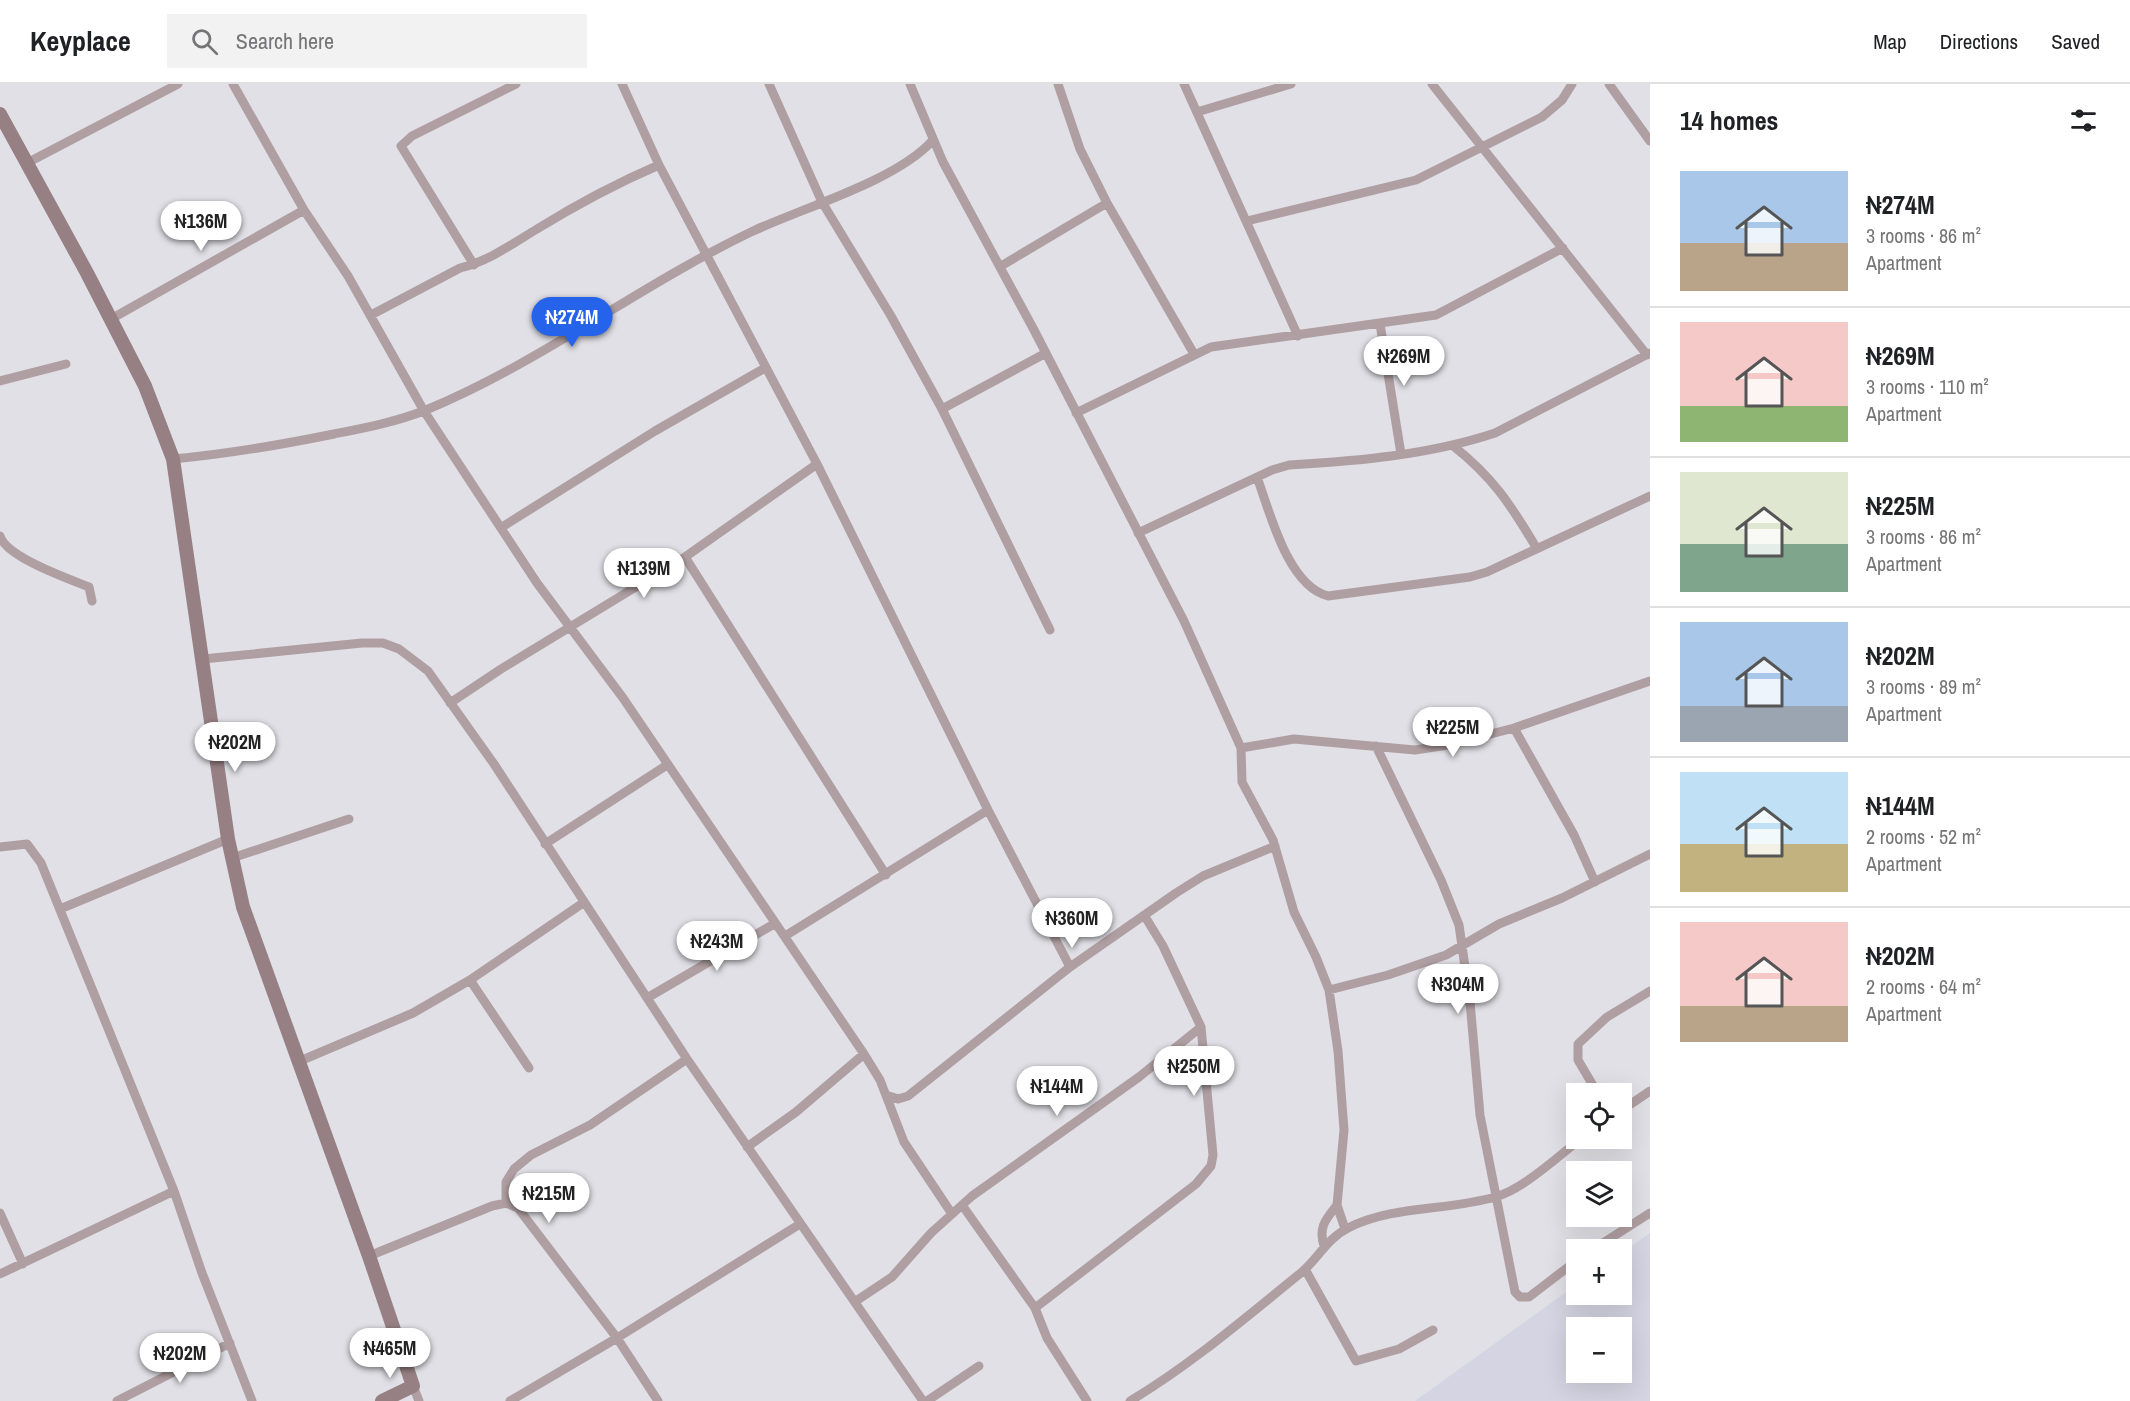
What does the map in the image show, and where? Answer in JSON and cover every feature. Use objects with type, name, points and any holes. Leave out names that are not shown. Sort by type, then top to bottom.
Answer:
[{"type":"street","points":[[27,163],[178,84]]},
{"type":"street","points":[[233,84],[304,210],[371,315],[424,411],[570,629],[623,698],[864,1054],[886,1095],[904,1142],[952,1214]]},
{"type":"street","points":[[474,265],[401,146],[412,136],[516,84]]},
{"type":"street","points":[[622,84],[659,165],[817,465],[988,810],[1070,967]]},
{"type":"street","points":[[769,84],[822,202],[891,316],[942,409],[1050,630]]},
{"type":"street","points":[[910,84],[932,141],[1001,266],[1184,621],[1241,748],[1242,782],[1275,846],[1294,912],[1329,990],[1338,1051],[1344,1130],[1337,1205],[1345,1229]]},
{"type":"street","points":[[1058,84],[1080,149],[1107,203],[1194,354]]},
{"type":"street","points":[[1184,84],[1298,336]]},
{"type":"street","points":[[1197,112],[1291,84]]},
{"type":"street","points":[[1138,533],[1257,477],[1289,465],[1401,454],[1452,445],[1495,434],[1649,354],[1432,84]]},
{"type":"street","points":[[1247,221],[1416,180],[1542,117],[1562,100],[1572,84]]},
{"type":"street","points":[[1609,84],[1650,141]]},
{"type":"street","points":[[0,114],[146,386],[173,459],[187,574],[203,659],[228,839],[247,917],[419,1401]]},
{"type":"street","points":[[173,459],[249,452],[376,425],[424,411],[514,365],[705,255],[886,173],[921,153],[932,141]]},
{"type":"street","points":[[371,315],[460,268],[474,265],[520,242],[542,226],[631,177],[659,165]]},
{"type":"street","points":[[1001,266],[1107,203]]},
{"type":"street","points":[[111,319],[304,210]]},
{"type":"street","points":[[1076,413],[1194,354],[1228,344],[1436,315],[1563,248]]},
{"type":"street","points":[[1380,324],[1401,454]]},
{"type":"street","points":[[942,409],[1046,353]]},
{"type":"street","points":[[0,381],[66,364]]},
{"type":"street","points":[[502,527],[656,431],[765,368]]},
{"type":"street","points":[[1452,445],[1476,464],[1500,489],[1537,549]]},
{"type":"street","points":[[450,703],[501,669],[685,557],[817,465]]},
{"type":"street","points":[[1257,477],[1293,567],[1315,593],[1328,596],[1470,577],[1537,549],[1650,496]]},
{"type":"street","points":[[0,536],[6,547],[44,568],[89,587],[92,601]]},
{"type":"street","points":[[685,557],[886,875]]},
{"type":"street","points":[[203,659],[362,643],[383,643],[399,649],[428,670],[494,764],[687,1059],[925,1401],[979,1366]]},
{"type":"street","points":[[1241,748],[1294,739],[1415,750],[1448,745],[1514,728],[1650,681]]},
{"type":"street","points":[[1514,728],[1574,835],[1595,882]]},
{"type":"street","points":[[1376,746],[1441,880],[1459,925],[1470,1002],[1480,1115],[1515,1292],[1520,1297],[1535,1293],[1566,1269]]},
{"type":"street","points":[[545,844],[667,765]]},
{"type":"street","points":[[785,936],[988,810]]},
{"type":"street","points":[[232,858],[349,819]]},
{"type":"street","points":[[60,909],[228,839]]},
{"type":"street","points":[[0,847],[27,844],[35,852],[174,1191],[202,1273],[252,1401]]},
{"type":"street","points":[[886,1095],[898,1099],[908,1096],[1070,967],[1203,876],[1275,846]]},
{"type":"street","points":[[1329,990],[1416,966],[1461,947],[1499,924],[1595,882],[1650,854]]},
{"type":"street","points":[[300,1061],[386,1026],[470,980],[583,903]]},
{"type":"street","points":[[1035,1308],[1188,1191],[1211,1166],[1213,1155],[1204,1036],[1163,946],[1144,915]]},
{"type":"street","points":[[647,998],[774,924]]},
{"type":"street","points":[[470,980],[529,1068]]},
{"type":"street","points":[[1592,1083],[1578,1060],[1578,1044],[1606,1017],[1650,991]]},
{"type":"street","points":[[855,1300],[892,1277],[931,1233],[962,1205],[1139,1077],[1201,1027]]},
{"type":"street","points":[[747,1147],[788,1119],[864,1054]]},
{"type":"street","points":[[506,1203],[506,1182],[514,1169],[531,1155],[590,1125],[687,1059]]},
{"type":"street","points":[[1632,1103],[1650,1091]]},
{"type":"street","points":[[1130,1401],[1206,1349],[1305,1269],[1324,1246],[1345,1229],[1367,1219],[1496,1197],[1527,1179],[1567,1149]]},
{"type":"street","points":[[0,1274],[174,1191]]},
{"type":"street","points":[[369,1256],[492,1206],[506,1203],[518,1208],[617,1338],[658,1401]]},
{"type":"street","points":[[962,1205],[1035,1308],[1047,1338],[1087,1401]]},
{"type":"street","points":[[1324,1246],[1320,1233],[1322,1224],[1337,1205]]},
{"type":"street","points":[[0,1213],[23,1263]]},
{"type":"street","points":[[1610,1239],[1650,1214]]},
{"type":"street","points":[[510,1401],[617,1338],[800,1224]]},
{"type":"street","points":[[1305,1269],[1356,1361],[1361,1362],[1399,1349],[1433,1330]]},
{"type":"street","points":[[117,1401],[230,1343]]},
{"type":"street","points":[[382,1401],[412,1386]]},
{"type":"shaded area","points":[[1650,1233],[1650,1401],[1415,1401],[1566,1292],[1566,1305],[1632,1305],[1632,1246]]}]
